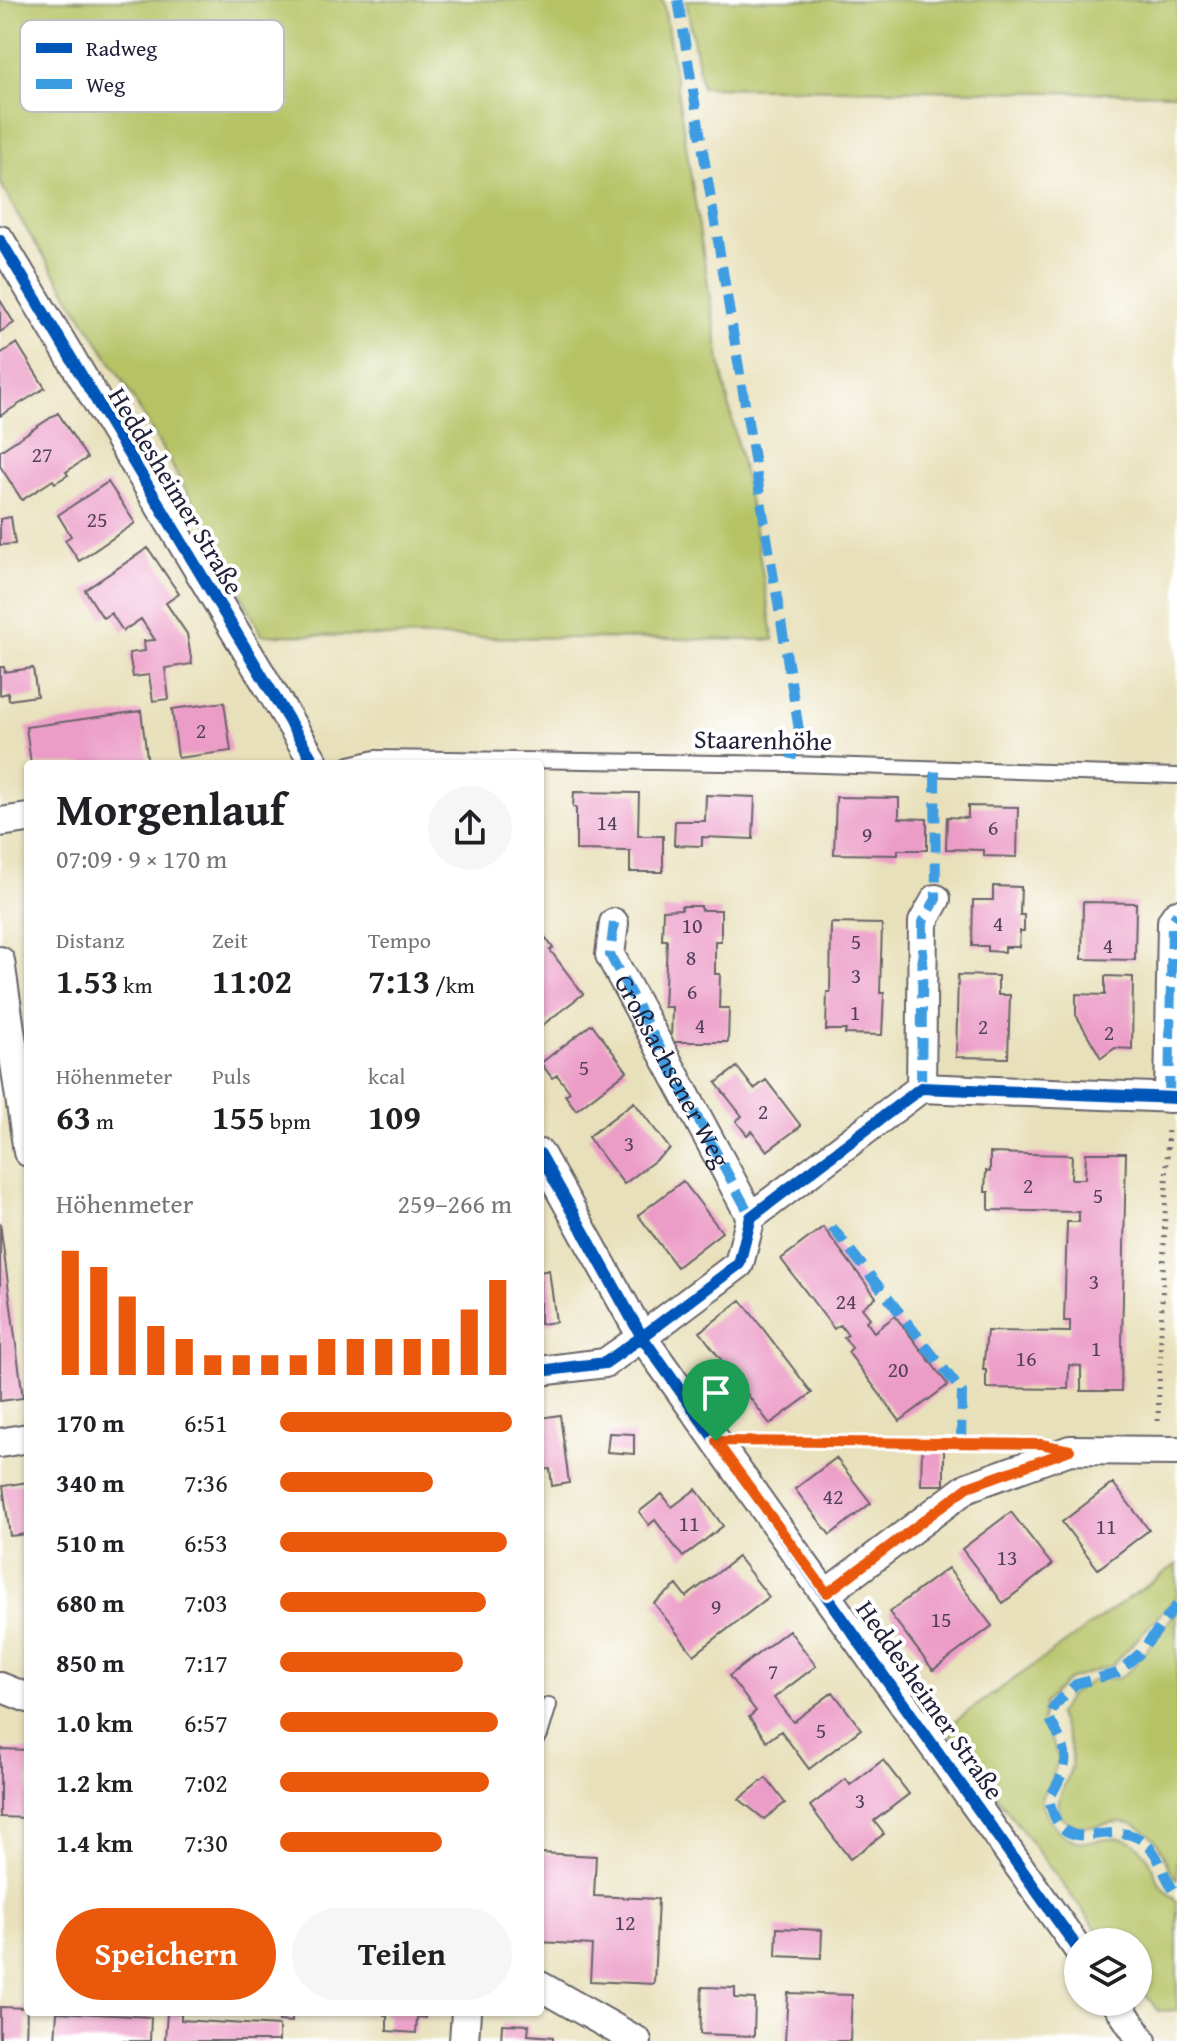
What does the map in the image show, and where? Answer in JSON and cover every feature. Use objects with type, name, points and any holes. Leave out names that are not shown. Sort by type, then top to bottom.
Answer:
[{"type":"street","name":"Heddesheimer Straße","points":[[0,240],[313,760]]},
{"type":"street","points":[[0,822],[24,819]]},
{"type":"street","points":[[921,1088],[923,922],[936,899]]},
{"type":"street","points":[[544,1371],[605,1363],[642,1337],[739,1264],[751,1217],[921,1088],[1171,1106],[1172,921],[1177,914]]},
{"type":"street","name":"Großsachsener Weg","points":[[614,923],[610,955],[751,1217]]},
{"type":"street","points":[[0,961],[24,1125]]},
{"type":"street","name":"Heddesheimer Straße","points":[[544,1161],[642,1337],[1064,1929]]},
{"type":"street","points":[[0,1443],[24,1439]]},
{"type":"street","points":[[827,1593],[968,1487],[1070,1450],[1167,1450]]},
{"type":"street","points":[[0,1687],[24,1696]]},
{"type":"street","points":[[544,1988],[637,2041]]},
{"type":"street","points":[[464,2041],[466,2016]]},
{"type":"street","points":[[1118,2016],[1118,2041]]},
{"type":"street","points":[[1125,2016],[1142,2041]]},
{"type":"lane","name":"Staarenhöhe","points":[[366,760],[508,760]]},
{"type":"lane","name":"Staarenhöhe","points":[[544,761],[1177,776]]},
{"type":"lane","points":[[544,1722],[549,1705]]},
{"type":"path","points":[[1167,1450],[1171,1106]]},
{"type":"path","points":[[716,1441],[1001,1444]]},
{"type":"green space","points":[[0,0],[663,0],[721,367],[753,518],[774,640],[262,635],[203,520],[125,384],[18,216],[0,182]]},
{"type":"green space","points":[[686,0],[1177,0],[1177,94],[702,87]]},
{"type":"green space","points":[[1177,1564],[1177,1596],[1113,1665],[1068,1680],[1045,1703],[1042,1721],[1059,1758],[1041,1798],[1056,1828],[1069,1838],[1092,1842],[1116,1838],[1134,1843],[1146,1854],[1161,1885],[1177,1902],[1177,2010],[1158,2011],[1152,2003],[1152,1928],[1095,1928],[945,1728]]},
{"type":"green space","points":[[1177,1611],[1177,1880],[1156,1842],[1143,1829],[1122,1822],[1083,1826],[1060,1817],[1060,1795],[1072,1760],[1068,1740],[1057,1715],[1071,1694],[1093,1680],[1119,1678],[1133,1667]]},
{"type":"building","points":[[0,300],[14,323],[0,332]]},
{"type":"building","points":[[17,343],[45,388],[0,416],[0,354]]},
{"type":"building","points":[[58,413],[87,458],[66,472],[68,475],[55,483],[53,480],[22,500],[0,466],[0,451]]},
{"type":"building","points":[[108,482],[135,523],[79,561],[65,540],[71,536],[58,515]]},
{"type":"building","points":[[11,517],[15,544],[0,545],[0,519]]},
{"type":"building","points":[[148,548],[179,594],[166,603],[187,634],[192,664],[165,668],[169,699],[153,701],[149,675],[133,677],[129,653],[145,651],[144,641],[155,640],[141,619],[123,631],[111,613],[103,618],[85,590]]},
{"type":"building","points":[[0,667],[4,667],[5,672],[33,668],[37,696],[9,700],[8,693],[0,695]]},
{"type":"building","points":[[224,702],[231,751],[178,758],[172,709]]},
{"type":"building","points":[[141,711],[147,760],[30,760],[26,727]]},
{"type":"building","points":[[574,792],[639,793],[638,836],[663,836],[663,872],[630,872],[630,851],[576,850]]},
{"type":"building","points":[[706,795],[755,797],[753,839],[702,837],[702,846],[674,845],[675,821],[705,821]]},
{"type":"building","points":[[836,797],[899,798],[899,818],[927,819],[927,850],[898,850],[898,855],[834,854]]},
{"type":"building","points":[[968,806],[1018,807],[1017,857],[984,856],[984,850],[946,849],[947,817],[968,818]]},
{"type":"building","points":[[993,886],[1021,887],[1020,915],[1024,915],[1024,931],[1020,931],[1019,947],[1005,947],[1005,952],[988,951],[988,946],[972,946],[973,900],[993,900]]},
{"type":"building","points":[[1083,902],[1136,903],[1135,960],[1082,959]]},
{"type":"building","points":[[681,906],[721,910],[721,941],[715,941],[715,974],[720,974],[719,1008],[729,1008],[728,1042],[671,1042],[672,1007],[664,1007],[667,940],[662,940],[663,910],[682,909]]},
{"type":"building","points":[[831,923],[882,924],[882,1035],[826,1030]]},
{"type":"building","points":[[544,938],[583,994],[544,1024]]},
{"type":"building","points":[[958,975],[998,976],[998,995],[1010,995],[1008,1058],[956,1057]]},
{"type":"building","points":[[1105,976],[1133,977],[1132,1049],[1115,1048],[1101,1058],[1076,1015],[1076,994],[1105,995]]},
{"type":"building","points":[[592,1024],[627,1071],[576,1110],[565,1095],[570,1092],[557,1075],[552,1078],[544,1067],[544,1061]]},
{"type":"building","points":[[737,1067],[754,1089],[766,1080],[801,1126],[767,1151],[752,1131],[747,1135],[736,1121],[742,1116],[716,1083]]},
{"type":"building","points":[[634,1102],[670,1149],[624,1184],[588,1137]]},
{"type":"building","points":[[990,1153],[1072,1155],[1071,1179],[1085,1179],[1086,1153],[1126,1153],[1121,1391],[1081,1391],[1081,1366],[1069,1365],[1068,1389],[986,1388],[986,1370],[983,1370],[987,1331],[1070,1332],[1070,1321],[1064,1321],[1067,1222],[1079,1222],[1079,1212],[989,1210],[989,1192],[985,1192],[986,1171],[990,1172]]},
{"type":"building","points":[[683,1181],[722,1232],[677,1267],[638,1215]]},
{"type":"building","points":[[0,1223],[23,1398],[0,1401]]},
{"type":"building","points":[[823,1227],[876,1297],[862,1308],[870,1318],[866,1321],[874,1332],[895,1316],[948,1385],[900,1421],[848,1352],[852,1348],[844,1337],[848,1335],[840,1325],[834,1329],[781,1259]]},
{"type":"building","points":[[549,1270],[556,1322],[544,1324],[544,1271]]},
{"type":"building","points":[[741,1300],[812,1393],[770,1424],[700,1332]]},
{"type":"building","points":[[560,1415],[569,1483],[552,1486],[550,1469],[544,1470],[544,1417]]},
{"type":"building","points":[[609,1433],[634,1434],[634,1454],[607,1452]]},
{"type":"building","points":[[922,1446],[944,1447],[944,1485],[921,1485]]},
{"type":"building","points":[[836,1458],[871,1503],[830,1535],[795,1489]]},
{"type":"building","points":[[24,1483],[24,1534],[10,1536],[3,1486]]},
{"type":"building","points":[[1113,1483],[1149,1530],[1098,1569],[1062,1522]]},
{"type":"building","points":[[696,1489],[723,1526],[683,1557],[655,1520],[649,1525],[639,1512],[662,1494],[672,1507]]},
{"type":"building","points":[[1011,1512],[1052,1565],[1003,1603],[962,1549]]},
{"type":"building","points":[[738,1557],[769,1597],[694,1655],[654,1603],[677,1585],[686,1597]]},
{"type":"building","points":[[948,1568],[992,1626],[933,1670],[889,1612]]},
{"type":"building","points":[[789,1630],[816,1666],[774,1698],[793,1722],[833,1692],[861,1729],[809,1769],[781,1731],[767,1741],[749,1717],[756,1711],[729,1676]]},
{"type":"building","points":[[0,1749],[24,1750],[24,1818],[0,1817]]},
{"type":"building","points":[[883,1760],[909,1794],[874,1821],[884,1834],[850,1859],[810,1806],[846,1779],[850,1785]]},
{"type":"building","points":[[766,1778],[785,1803],[764,1819],[739,1799]]},
{"type":"building","points":[[544,1853],[596,1856],[594,1896],[658,1899],[654,1984],[590,1981],[592,1945],[544,1942]]},
{"type":"building","points":[[777,1928],[822,1930],[821,1958],[776,1956]]},
{"type":"building","points":[[702,1987],[735,1988],[735,1998],[755,1999],[754,2036],[700,2034]]},
{"type":"building","points":[[788,1993],[852,1995],[850,2041],[785,2041]]},
{"type":"building","points":[[0,2007],[24,2008],[26,2041],[0,2041]]},
{"type":"building","points":[[57,2016],[151,2017],[150,2041],[55,2041]]},
{"type":"building","points":[[167,2016],[181,2016],[181,2020],[279,2026],[279,2041],[165,2041]]},
{"type":"building","points":[[279,2016],[292,2016],[292,2022],[279,2021]]},
{"type":"building","points":[[387,2016],[426,2016],[417,2017],[416,2033],[387,2031]]},
{"type":"building","points":[[502,2024],[529,2025],[528,2035],[553,2037],[553,2041],[501,2041]]},
{"type":"marked path","points":[[678,0],[799,730],[790,764]]},
{"type":"marked path","points":[[921,1088],[923,922],[936,899],[935,768]]},
{"type":"marked path","points":[[1169,1098],[1172,921],[1177,914]]},
{"type":"marked path","points":[[614,923],[610,955],[751,1217]]},
{"type":"marked path","points":[[832,1227],[962,1392],[961,1443]]},
{"type":"marked path","points":[[1177,1605],[1139,1654],[1117,1673],[1076,1684],[1054,1706],[1049,1718],[1066,1758],[1049,1799],[1055,1819],[1064,1830],[1075,1835],[1113,1833],[1140,1839],[1157,1857],[1177,1895]]},
{"type":"cycle path","points":[[0,240],[313,760]]},
{"type":"cycle path","points":[[544,1371],[605,1363],[642,1337],[739,1264],[751,1217],[921,1088],[1177,1098]]},
{"type":"cycle path","points":[[544,1161],[642,1337],[1064,1929]]},
{"type":"route","points":[[716,1441],[1041,1444],[1070,1450],[968,1487],[827,1593],[716,1441]]}]
